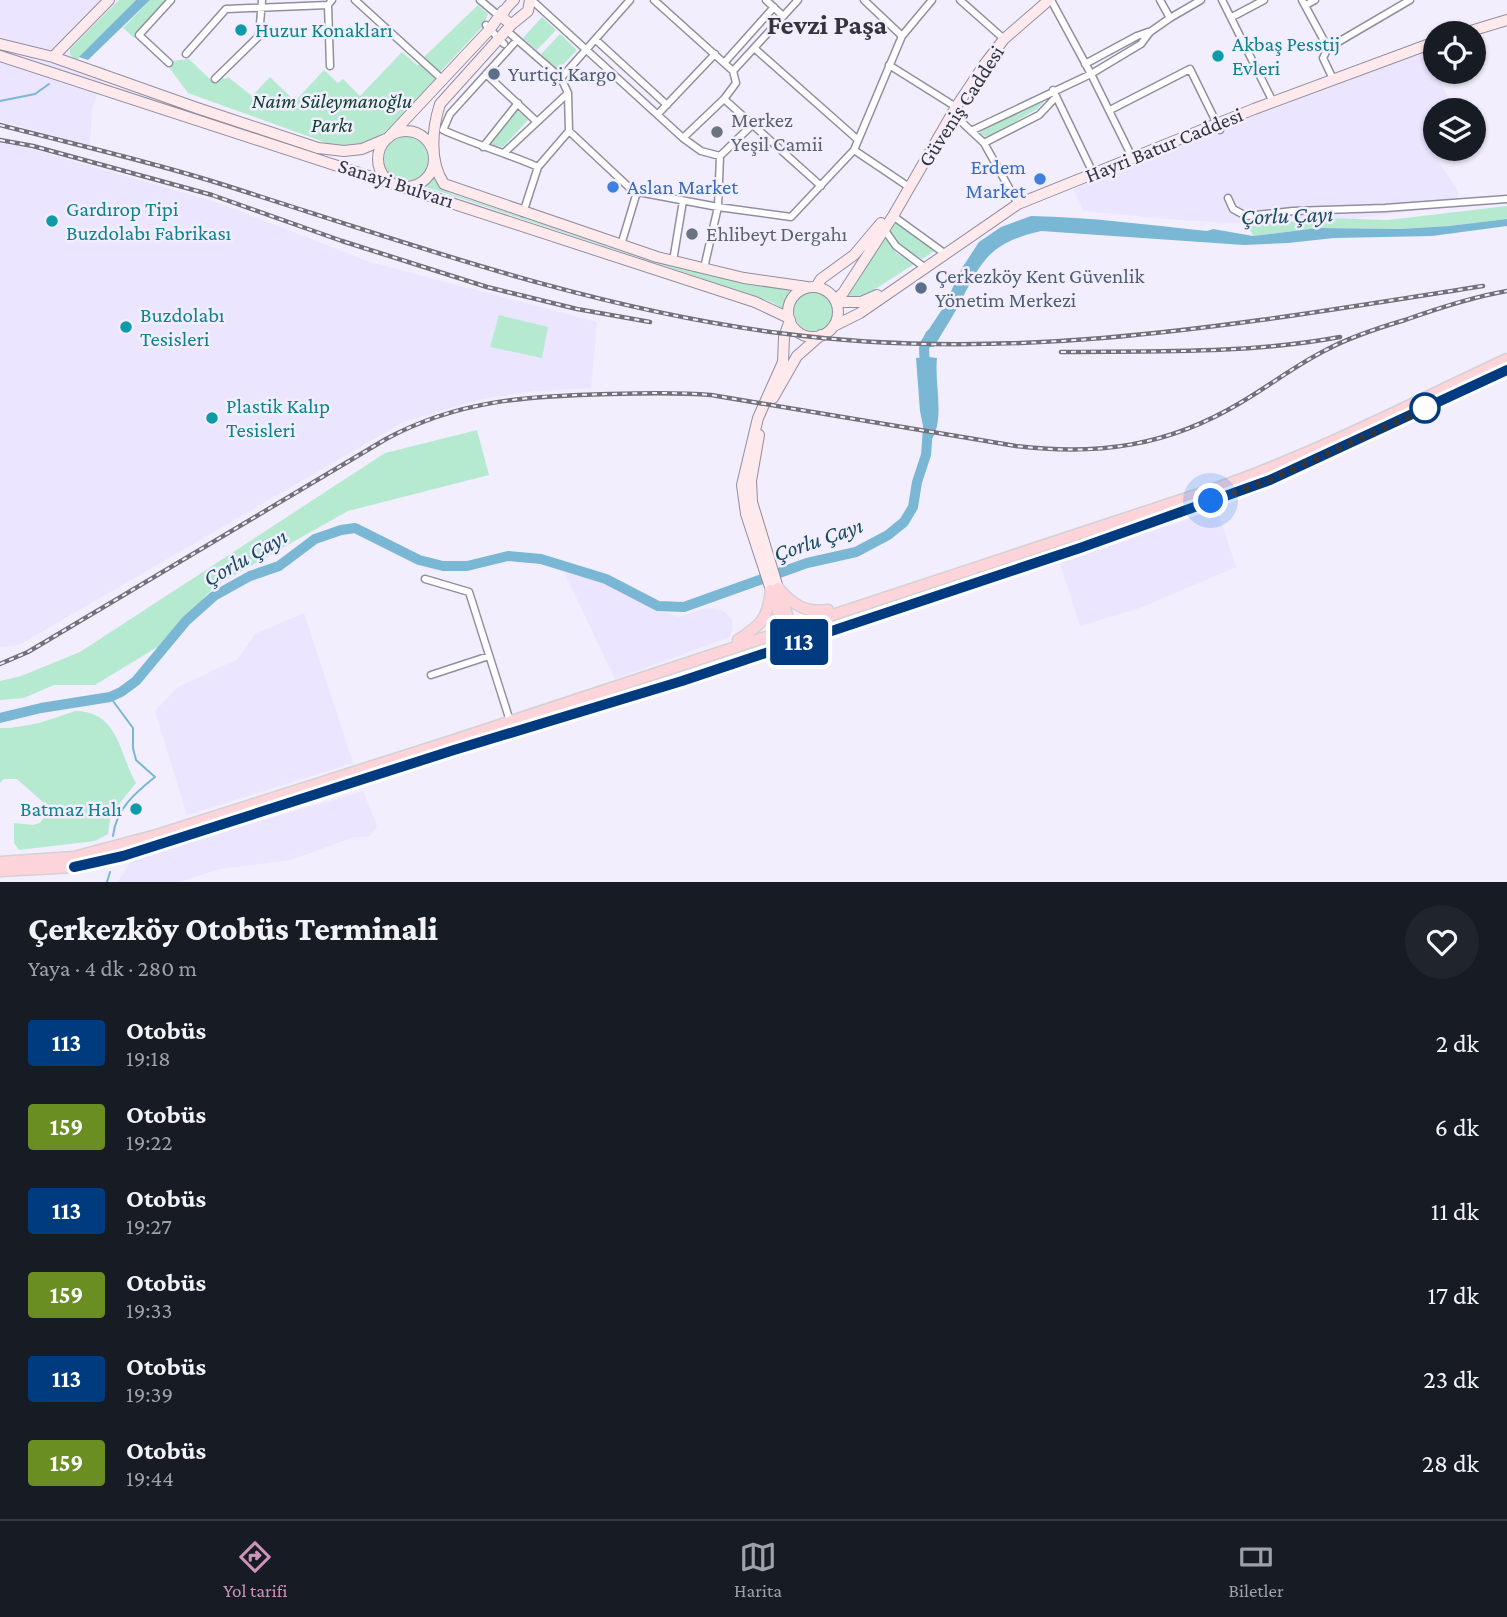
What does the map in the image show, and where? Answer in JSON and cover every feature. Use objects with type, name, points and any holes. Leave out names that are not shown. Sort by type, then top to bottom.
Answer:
[{"type":"main road","points":[[41,69],[109,0]]},
{"type":"main road","points":[[514,0],[388,138],[378,155],[379,164],[388,181],[405,187],[421,183],[432,170],[435,117],[440,104],[502,42],[509,27],[516,23],[533,2]]},
{"type":"main road","name":"Güveniş Caddesi","points":[[836,301],[893,216],[954,110],[984,65],[1004,39],[1050,0]]},
{"type":"main road","points":[[501,14],[509,27]]},
{"type":"main road","points":[[1486,27],[1504,22]]},
{"type":"main road","name":"Sanayi Bulvarı","points":[[0,44],[54,58],[328,150],[362,149],[388,138]]},
{"type":"main road","name":"Hayri Batur Caddesi","points":[[834,327],[860,313],[1018,204],[1132,157],[1218,127],[1273,102],[1423,46]]},
{"type":"main road","name":"Sanayi Bulvarı","points":[[0,56],[755,302],[789,319]]},
{"type":"main road","points":[[54,58],[61,69],[56,74]]},
{"type":"main road","points":[[388,138],[396,133],[414,132],[429,144],[434,162]]},
{"type":"main road","name":"Sanayi Bulvarı","points":[[434,162],[444,184],[523,213],[673,261],[744,278],[812,287]]},
{"type":"main road","name":"Güveniş Caddesi","points":[[812,287],[854,255],[909,187]]},
{"type":"main road","name":"Hayri Batur Caddesi","points":[[836,301],[862,302],[909,278]]},
{"type":"main road","points":[[764,556],[746,514],[742,485],[758,418],[783,362],[790,302],[795,295],[812,287],[830,292],[836,301],[838,312],[834,327],[797,356],[763,420],[751,481],[752,502],[764,556],[793,645]]},
{"type":"main road","points":[[789,319],[797,331],[805,335],[821,335]]},
{"type":"main road","points":[[122,851],[793,645],[1080,548],[1270,480],[1456,388],[1507,359]]},
{"type":"main road","points":[[33,861],[15,871],[4,882],[0,874],[15,871],[43,870],[110,855],[1266,471],[1456,388],[1507,370]]},
{"type":"main road","points":[[774,589],[799,608],[813,612],[855,606]]},
{"type":"main road","points":[[726,649],[758,627],[765,618],[774,589]]},
{"type":"main road","points":[[0,862],[74,862]]},
{"type":"main road","points":[[34,880],[43,870]]},
{"type":"street","points":[[169,63],[139,34],[171,0]]},
{"type":"street","points":[[215,79],[259,36],[261,0]]},
{"type":"street","points":[[355,0],[443,80]]},
{"type":"street","points":[[480,0],[501,14]]},
{"type":"street","points":[[561,78],[629,0]]},
{"type":"street","points":[[654,0],[733,71],[736,83],[724,99],[683,138]]},
{"type":"street","points":[[766,0],[783,16]]},
{"type":"street","points":[[733,71],[798,0]]},
{"type":"street","points":[[864,0],[902,36]]},
{"type":"street","points":[[569,131],[633,191],[792,217],[854,150],[902,36],[932,0]]},
{"type":"street","points":[[960,0],[1004,39]]},
{"type":"street","points":[[1050,0],[1110,110],[1132,157]]},
{"type":"street","points":[[1160,0],[1170,18]]},
{"type":"street","points":[[1085,64],[1137,36],[1150,32],[1201,0]]},
{"type":"street","points":[[1222,0],[1273,102]]},
{"type":"street","points":[[1232,17],[1264,0]]},
{"type":"street","points":[[1315,0],[1303,2],[1328,48]]},
{"type":"street","points":[[1333,79],[1323,58],[1328,48],[1410,0]]},
{"type":"street","points":[[186,54],[226,9],[262,9],[330,2],[330,66]]},
{"type":"street","points":[[533,2],[588,49],[683,138],[701,150],[720,156]]},
{"type":"street","points":[[724,62],[774,7]]},
{"type":"street","points":[[488,27],[502,42]]},
{"type":"street","points":[[509,27],[517,40],[561,78],[568,93],[569,131],[538,167],[523,213]]},
{"type":"street","points":[[973,130],[1091,74],[1141,44],[1150,32]]},
{"type":"street","points":[[517,40],[450,114],[443,130],[483,148],[505,152],[538,167]]},
{"type":"street","points":[[596,40],[667,105]]},
{"type":"street","points":[[754,48],[857,139]]},
{"type":"street","points":[[658,114],[715,54]]},
{"type":"street","points":[[889,65],[954,110],[973,130],[984,143],[1018,204]]},
{"type":"street","points":[[1110,110],[1190,69],[1218,127]]},
{"type":"street","points":[[486,74],[536,121]]},
{"type":"street","points":[[505,152],[568,93]]},
{"type":"street","points":[[984,143],[1039,115],[1055,93]]},
{"type":"street","points":[[1055,93],[1093,173]]},
{"type":"street","points":[[724,99],[821,186]]},
{"type":"street","points":[[483,148],[519,103]]},
{"type":"street","points":[[704,268],[718,207],[720,156],[752,125]]},
{"type":"street","points":[[854,150],[909,187]]},
{"type":"street","points":[[621,245],[637,191]]},
{"type":"street","points":[[1228,198],[1233,209],[1246,216],[1316,209],[1382,208],[1507,199]]},
{"type":"street","points":[[673,261],[683,201]]},
{"type":"street","points":[[893,216],[944,253]]},
{"type":"street","points":[[884,229],[896,246],[924,267]]},
{"type":"street","points":[[425,579],[469,592],[510,721]]},
{"type":"street","points":[[431,676],[489,656]]},
{"type":"shaded area","points":[[0,0],[103,0],[65,40],[72,61],[106,67],[92,109],[90,145],[0,121]]},
{"type":"shaded area","points":[[1423,51],[1423,84],[1441,84],[1449,98],[1423,98],[1423,161],[1438,161],[1458,191],[1459,206],[1286,226],[1084,211],[1073,189],[1230,122]]},
{"type":"shaded area","points":[[0,140],[219,203],[370,262],[597,322],[591,388],[533,391],[482,399],[403,422],[19,645],[0,647]]},
{"type":"shaded area","points":[[1217,509],[1236,567],[1140,608],[1080,626],[1060,563]]},
{"type":"shaded area","points":[[564,572],[637,592],[664,612],[678,617],[707,608],[723,611],[732,619],[730,637],[615,679]]},
{"type":"shaded area","points":[[304,613],[353,763],[187,815],[155,711],[178,687],[238,659],[255,634]]},
{"type":"shaded area","points":[[363,791],[377,826],[370,836],[351,838],[291,860],[220,869],[179,882],[118,882],[132,859]]},
{"type":"green space","points":[[119,0],[136,0],[75,62],[70,49]]},
{"type":"green space","points":[[150,0],[168,0],[134,38],[123,28]]},
{"type":"green space","points":[[478,5],[488,14],[483,26],[440,72],[437,71],[423,58]]},
{"type":"green space","points":[[542,17],[556,30],[537,50],[523,38]]},
{"type":"green space","points":[[560,34],[577,50],[558,70],[541,54]]},
{"type":"green space","name":"Naim Süleymanoğlu Parkı","points":[[402,52],[417,65],[422,64],[436,78],[392,127],[379,136],[349,146],[332,145],[188,93],[168,66],[172,61],[189,59],[211,80],[220,76],[225,79],[228,77],[252,96],[270,77],[295,101],[324,70],[338,83],[343,79],[360,96]]},
{"type":"green space","points":[[1049,96],[1037,109],[991,136],[986,137],[980,133],[986,126]]},
{"type":"green space","points":[[517,110],[528,120],[503,147],[490,144]]},
{"type":"green space","points":[[406,137],[421,144],[428,159],[421,174],[406,181],[391,174],[384,159],[391,144]]},
{"type":"green space","points":[[433,177],[443,189],[452,194],[609,244],[729,278],[798,287],[786,296],[783,309],[772,302],[743,292],[423,186]]},
{"type":"green space","points":[[1507,206],[1507,219],[1449,226],[1400,229],[1318,228],[1253,236],[1248,226],[1329,218],[1388,220]]},
{"type":"green space","points":[[895,221],[936,250],[922,259],[899,246],[889,228]]},
{"type":"green space","points":[[884,236],[896,253],[914,264],[863,297],[848,298],[847,295]]},
{"type":"green space","points":[[814,291],[828,297],[834,311],[828,325],[814,331],[800,325],[794,311],[800,297]]},
{"type":"green space","points":[[499,315],[548,327],[542,358],[490,347]]},
{"type":"green space","points":[[477,430],[489,475],[348,511],[215,586],[159,646],[95,685],[54,685],[24,698],[0,700],[0,681],[21,676],[80,652],[385,453]]},
{"type":"green space","points":[[75,711],[90,713],[109,726],[136,783],[111,814],[108,834],[95,841],[19,850],[14,843],[14,823],[40,823],[45,816],[44,803],[17,779],[4,779],[0,783],[0,728],[29,725]]},
{"type":"water","points":[[136,0],[150,0],[88,60],[79,57]]},
{"type":"water","points":[[1031,216],[1207,231],[1213,229],[1253,236],[1318,228],[1400,229],[1507,219],[1507,226],[1432,236],[1334,238],[1244,245],[1041,231],[1011,240],[991,253],[976,272],[934,347],[919,344],[943,308],[962,268],[979,242],[1001,227]]},
{"type":"water","points":[[916,358],[937,358],[938,413],[935,433],[930,442],[926,441],[920,411]]},
{"type":"waterway","points":[[0,101],[35,94],[49,84]]},
{"type":"waterway","name":"Çorlu Çayı","points":[[925,370],[924,348],[930,335]]},
{"type":"waterway","name":"Çorlu Çayı","points":[[0,718],[41,708],[110,697],[121,692],[136,681],[186,621],[214,596],[250,576],[279,566],[315,539],[341,530],[355,528],[419,560],[443,566],[467,566],[508,556],[541,559],[606,579],[658,606],[684,607],[807,563],[856,552],[888,535],[904,522],[913,507],[917,482],[926,455],[928,428]]},
{"type":"waterway","points":[[110,697],[133,728],[136,760],[155,777],[122,810],[113,836]]},
{"type":"waterway","points":[[107,882],[110,872]]},
{"type":"railway","points":[[0,125],[194,176],[428,250],[566,290],[707,322],[779,333],[869,342],[1045,342],[1219,326],[1483,286]]},
{"type":"railway","points":[[0,140],[33,146],[212,195],[342,241],[487,287],[577,309],[650,322]]},
{"type":"railway","points":[[0,664],[28,652],[386,439],[413,426],[467,408],[550,396],[698,394],[1016,446],[1075,450],[1104,448],[1159,438],[1213,418],[1315,356],[1354,337],[1456,303],[1507,291]]},
{"type":"railway","points":[[1061,352],[1236,349],[1340,337]]},
{"type":"bus line","name":"113","points":[[74,867],[111,860],[454,750],[682,681],[1080,548],[1270,480],[1507,370]]},
{"type":"place","name":"Huzur Konakları","points":[[241,30]]},
{"type":"place","name":"Akbaş Pesstij Evleri","points":[[1218,56]]},
{"type":"place","name":"Yurtiçi Kargo","points":[[494,74]]},
{"type":"place","name":"Merkez Yeşil Camii","points":[[717,132]]},
{"type":"place","name":"Erdem Market","points":[[1040,179]]},
{"type":"place","name":"Aslan Market","points":[[613,187]]},
{"type":"place","name":"Gardırop Tipi Buzdolabı Fabrikası","points":[[52,221]]},
{"type":"place","name":"Ehlibeyt Dergahı","points":[[692,234]]},
{"type":"place","name":"Çerkezköy Kent Güvenlik Yönetim Merkezi","points":[[921,288]]},
{"type":"place","name":"Buzdolabı Tesisleri","points":[[126,327]]},
{"type":"place","name":"Plastik Kalıp Tesisleri","points":[[212,418]]},
{"type":"place","name":"Batmaz Halı","points":[[136,809]]},
{"type":"district","name":"Fevzi Paşa","points":[[827,24]]},
{"type":"route","points":[[1211,501],[1314,461],[1433,405],[1425,408]]}]
